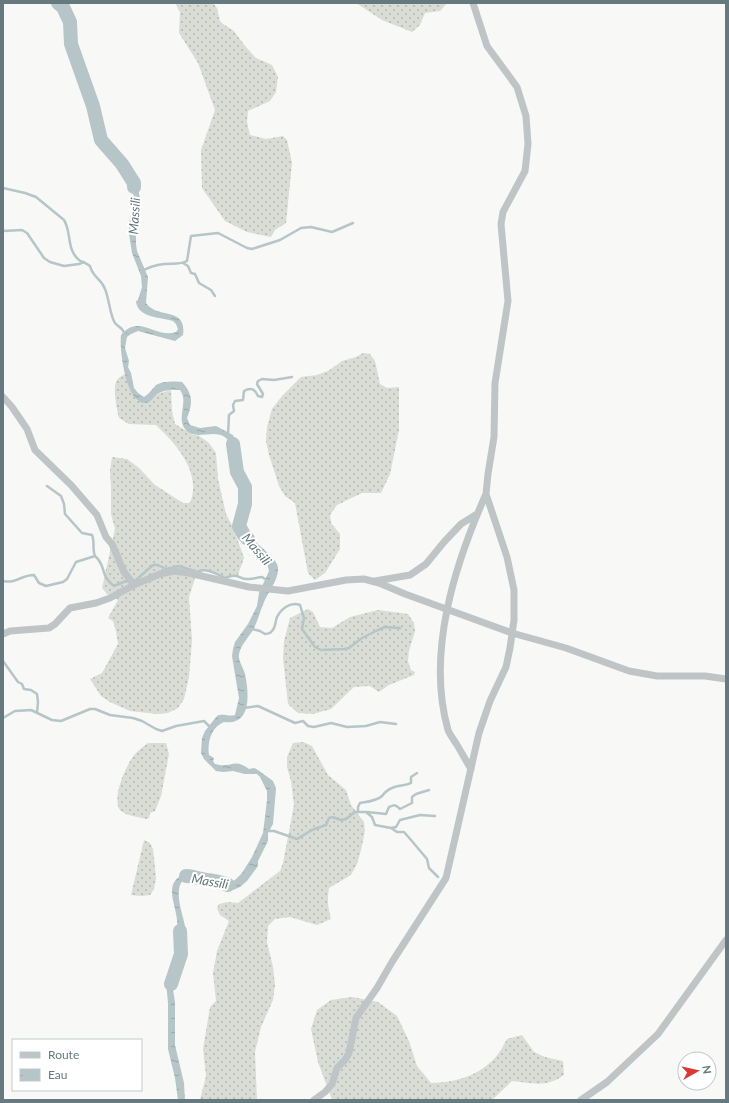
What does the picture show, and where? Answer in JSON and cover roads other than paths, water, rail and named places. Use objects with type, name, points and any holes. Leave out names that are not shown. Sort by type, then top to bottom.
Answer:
[{"type":"street","points":[[471,769],[448,732],[440,687],[441,649],[447,610],[457,571],[477,514],[486,494],[494,437],[495,383],[508,301],[501,224],[503,212],[525,170],[528,144],[526,116],[517,87],[487,46],[473,3]]},
{"type":"street","points":[[3,397],[27,429],[35,450],[71,485],[97,515],[124,572],[131,581],[136,584]]},
{"type":"street","points":[[314,1100],[325,1092],[332,1084],[337,1068],[345,1060],[349,1053],[356,1018],[377,988],[446,878],[479,733],[490,701],[506,667],[512,633],[514,590],[507,558],[486,494]]},
{"type":"street","points":[[373,581],[410,576],[426,564],[461,524],[477,514]]},
{"type":"street","points":[[3,634],[10,631],[49,628],[55,624],[70,608],[96,603],[110,598],[136,584],[160,574],[174,571],[249,587],[288,591],[346,580],[364,579],[373,581],[447,610],[512,633],[566,648],[629,671],[657,676],[705,676],[726,679]]},
{"type":"street","points":[[581,1100],[607,1082],[658,1034],[726,940]]},
{"type":"water","points":[[129,168],[138,188],[140,199],[136,222],[136,244],[137,251],[148,277],[146,303],[157,311],[170,314],[181,320],[183,326],[183,335],[175,341],[138,331],[127,337],[125,348],[129,361],[128,367],[131,373],[134,388],[144,397],[156,385],[176,381],[182,382],[186,386],[191,399],[187,418],[190,425],[200,428],[216,426],[233,435],[237,445],[239,463],[235,460],[230,443],[226,438],[216,434],[199,435],[189,433],[185,429],[182,420],[183,400],[180,390],[161,392],[151,401],[146,403],[139,402],[133,396],[129,386],[125,375],[121,352],[121,335],[134,326],[141,326],[169,333],[176,332],[178,329],[173,321],[150,316],[145,314],[137,307],[136,301],[138,300],[142,287],[141,276],[132,253],[129,234],[129,223],[134,203],[134,196],[123,172]]},
{"type":"water","points":[[238,523],[243,523],[250,536],[271,556],[277,564],[278,572],[277,577],[264,602],[255,627],[239,654],[240,662],[245,674],[247,690],[244,714],[240,719],[233,722],[224,722],[220,724],[213,731],[209,741],[209,755],[214,758],[213,761],[215,764],[225,765],[236,763],[249,769],[254,768],[273,781],[276,788],[273,824],[268,833],[268,841],[258,861],[258,866],[247,881],[240,887],[229,890],[210,884],[210,878],[220,877],[231,882],[242,873],[252,857],[263,833],[267,800],[267,791],[257,774],[245,774],[233,771],[216,771],[204,759],[201,753],[202,738],[205,731],[217,716],[235,715],[239,698],[232,656],[233,649],[235,642],[248,624],[257,606],[259,593],[269,571],[267,563],[247,543],[236,528]]},
{"type":"water","points":[[188,872],[198,873],[205,879],[184,879],[180,884],[179,898],[186,936],[184,949],[177,952],[177,920],[172,892],[175,881],[180,876]]},
{"type":"water","points":[[177,966],[179,967],[173,980],[175,1002],[175,1045],[184,1083],[185,1100],[178,1100],[175,1078],[168,1049],[168,1003],[166,982]]},
{"type":"waterway","name":"Massili","points":[[58,3],[63,7],[70,22],[71,44],[93,106],[101,140],[122,164],[134,183],[134,187]]},
{"type":"waterway","points":[[3,188],[36,197],[64,220],[68,230],[72,251],[79,260],[90,266],[93,273],[103,285],[113,320],[122,329],[125,335]]},
{"type":"waterway","points":[[142,271],[158,265],[187,261],[191,236],[218,233],[247,248],[252,249],[280,240],[301,228],[311,227],[332,232],[353,223]]},
{"type":"waterway","points":[[3,231],[22,230],[27,233],[44,258],[50,262],[64,266],[84,262]]},
{"type":"waterway","points":[[183,263],[188,266],[191,273],[195,274],[199,283],[211,290],[215,296]]},
{"type":"waterway","points":[[228,435],[229,415],[234,411],[233,405],[235,401],[243,400],[244,391],[252,389],[258,396],[262,397],[263,394],[257,384],[258,381],[262,379],[274,380],[292,377]]},
{"type":"waterway","name":"Massili","points":[[233,444],[237,472],[245,487],[245,504],[239,526],[248,539]]},
{"type":"waterway","points":[[47,486],[61,496],[65,514],[82,533],[92,535],[95,556]]},
{"type":"waterway","points":[[3,581],[8,582],[29,575],[34,575],[39,583],[46,586],[63,582],[67,579],[76,562],[95,556],[101,563],[106,578],[114,586],[126,581],[136,580],[153,565],[158,565],[166,569],[179,566],[197,572],[204,570],[225,578],[230,576],[237,576],[245,579],[262,577],[268,581]]},
{"type":"waterway","points":[[252,629],[265,634],[270,633],[274,629],[277,617],[281,611],[287,606],[293,604],[300,605],[304,618],[302,629],[315,647],[321,650],[349,648],[362,638],[385,627],[400,628]]},
{"type":"waterway","points":[[3,661],[18,682],[22,684],[24,689],[31,690],[37,694],[37,713]]},
{"type":"waterway","points":[[244,708],[258,706],[295,723],[303,721],[308,726],[314,727],[331,723],[347,727],[366,726],[380,722],[396,724]]},
{"type":"waterway","points":[[3,718],[15,711],[31,710],[52,720],[61,721],[90,709],[95,709],[110,715],[133,718],[162,731],[176,726],[204,721],[210,727]]},
{"type":"waterway","points":[[358,812],[360,803],[377,799],[390,789],[411,783],[411,777],[417,773]]},
{"type":"waterway","points":[[367,812],[386,814],[389,807],[395,805],[400,809],[412,803],[412,797],[416,794],[429,790]]},
{"type":"waterway","points":[[267,831],[274,831],[297,839],[312,830],[326,825],[329,818],[332,817],[341,820],[346,819],[355,812],[366,812],[372,817],[375,825],[391,828],[396,827],[400,820],[420,815],[435,816]]},
{"type":"waterway","points":[[391,828],[397,832],[404,832],[427,859],[429,868],[438,877]]},
{"type":"waterway","name":"Massili","points":[[186,876],[228,885]]},
{"type":"waterway","name":"Massili","points":[[171,984],[181,954],[180,931]]}]
